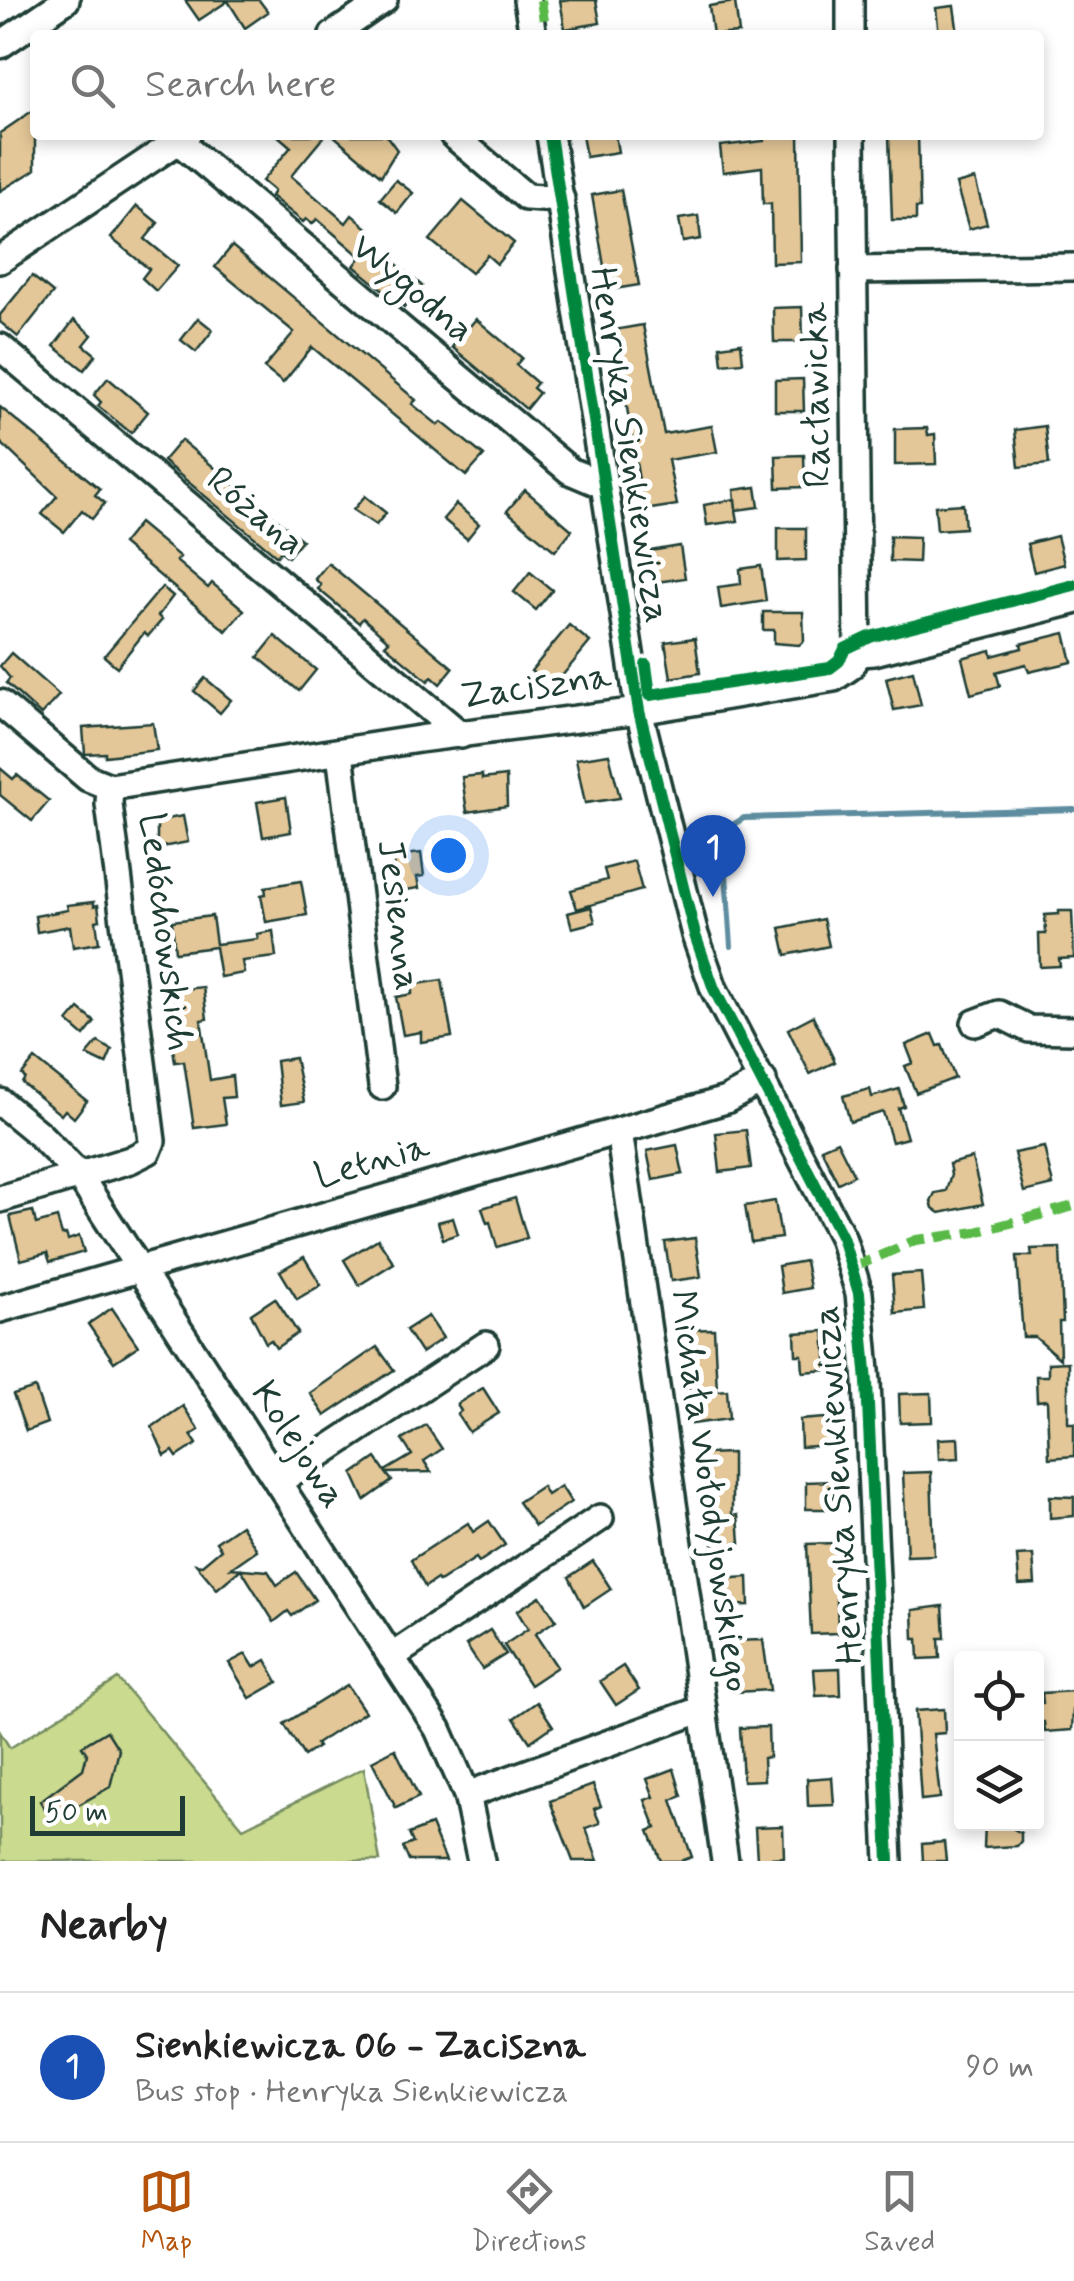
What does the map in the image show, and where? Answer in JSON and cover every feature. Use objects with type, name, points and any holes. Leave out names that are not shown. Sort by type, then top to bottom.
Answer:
[{"type":"street","points":[[0,45],[66,0]]},
{"type":"street","points":[[341,30],[384,0]]},
{"type":"street","points":[[527,0],[532,30]]},
{"type":"street","points":[[850,0],[850,30]]},
{"type":"street","points":[[0,260],[180,140]]},
{"type":"street","name":"Wygodna","points":[[185,140],[570,471],[603,485]]},
{"type":"street","points":[[460,140],[526,197],[561,199]]},
{"type":"street","name":"Henryka Sienkiewicza","points":[[551,140],[639,710],[694,936],[714,989],[842,1237],[859,1293],[867,1382],[890,1861]]},
{"type":"street","name":"Racławicka","points":[[852,140],[858,653]]},
{"type":"street","points":[[854,270],[1074,268]]},
{"type":"street","name":"Różana","points":[[0,347],[461,735]]},
{"type":"street","name":"Zaciszna","points":[[110,787],[834,678],[850,667],[858,653],[1074,600]]},
{"type":"street","name":"Ledóchowskich","points":[[0,703],[88,778],[110,787],[152,1141],[148,1151],[140,1156],[0,1200]]},
{"type":"street","name":"Jesienna","points":[[340,753],[382,1086]]},
{"type":"street","points":[[975,1023],[999,1014],[1030,1029],[1074,1030]]},
{"type":"street","name":"Letnia","points":[[0,1308],[726,1100],[763,1080]]},
{"type":"street","name":"Kolejowa","points":[[0,1102],[78,1174],[438,1729],[466,1795],[481,1861]]},
{"type":"street","name":"Michała Wołodyjowskiego","points":[[619,1131],[725,1861]]},
{"type":"street","points":[[278,1482],[486,1345]]},
{"type":"street","points":[[391,1657],[600,1518]]},
{"type":"street","points":[[466,1795],[703,1709]]},
{"type":"green space","points":[[118,1679],[243,1828],[364,1768],[380,1861],[0,1861],[0,1732],[10,1748]]},
{"type":"building","points":[[185,0],[259,0],[268,12],[245,28],[228,1],[199,20]]},
{"type":"building","points":[[560,0],[596,0],[600,23],[565,29]]},
{"type":"building","points":[[735,2],[739,30],[712,30],[709,6]]},
{"type":"building","points":[[954,6],[957,30],[938,30],[936,8]]},
{"type":"building","points":[[30,112],[35,170],[0,191],[0,133]]},
{"type":"building","points":[[283,140],[321,140],[291,176],[346,223],[352,215],[371,231],[365,237],[422,286],[404,307],[354,266],[361,257],[317,219],[312,224],[306,219],[303,222],[271,196],[274,191],[262,181],[291,147]]},
{"type":"building","points":[[339,140],[390,140],[397,150],[381,176]]},
{"type":"building","points":[[583,140],[616,140],[618,152],[586,157]]},
{"type":"building","points":[[799,140],[801,262],[772,263],[771,204],[763,204],[762,167],[723,172],[720,146]]},
{"type":"building","points":[[889,140],[918,140],[920,208],[916,208],[916,220],[892,220]]},
{"type":"building","points":[[975,179],[987,224],[969,229],[956,184]]},
{"type":"building","points":[[396,180],[413,193],[397,213],[380,199]]},
{"type":"building","points":[[621,190],[639,285],[608,290],[592,195]]},
{"type":"building","points":[[463,201],[514,243],[497,264],[487,255],[471,273],[430,240]]},
{"type":"building","points":[[137,206],[158,223],[145,239],[178,266],[156,291],[142,278],[149,269],[111,238]]},
{"type":"building","points":[[698,216],[701,239],[683,242],[679,219]]},
{"type":"building","points":[[232,246],[416,400],[412,404],[484,456],[466,476],[312,347],[283,383],[264,368],[294,332],[215,267]]},
{"type":"building","points":[[32,276],[53,293],[18,337],[0,322],[0,315]]},
{"type":"building","points":[[802,307],[803,342],[774,342],[773,308]]},
{"type":"building","points":[[198,318],[213,330],[196,352],[181,340]]},
{"type":"building","points":[[476,319],[522,358],[516,365],[537,383],[533,388],[539,393],[526,409],[452,347]]},
{"type":"building","points":[[74,320],[92,335],[84,345],[96,355],[84,370],[54,346]]},
{"type":"building","points":[[643,325],[664,434],[712,426],[717,452],[668,460],[677,505],[644,510],[614,330]]},
{"type":"building","points":[[741,343],[743,362],[722,364],[720,346]]},
{"type":"building","points":[[108,378],[148,412],[131,433],[98,406],[101,402],[94,395]]},
{"type":"building","points":[[803,379],[804,411],[775,411],[775,380]]},
{"type":"building","points":[[0,407],[100,489],[95,495],[105,503],[92,519],[82,510],[64,532],[42,514],[57,496],[0,442]]},
{"type":"building","points":[[1045,426],[1049,464],[1019,467],[1015,430]]},
{"type":"building","points":[[927,428],[928,435],[935,434],[936,464],[895,465],[895,429]]},
{"type":"building","points":[[181,440],[302,540],[288,557],[281,551],[277,556],[163,461]]},
{"type":"building","points":[[804,455],[805,487],[777,488],[776,456]]},
{"type":"building","points":[[756,487],[759,507],[736,510],[738,521],[707,525],[704,505],[735,499],[734,490]]},
{"type":"building","points":[[525,490],[572,530],[555,551],[507,511]]},
{"type":"building","points":[[365,496],[386,513],[376,525],[353,510]]},
{"type":"building","points":[[456,504],[479,524],[467,539],[443,519]]},
{"type":"building","points":[[963,504],[965,528],[937,530],[935,506]]},
{"type":"building","points":[[139,523],[180,557],[176,561],[208,588],[212,583],[244,610],[226,631],[122,544]]},
{"type":"building","points":[[778,528],[806,528],[806,560],[778,561]]},
{"type":"building","points":[[890,536],[919,537],[918,562],[890,561]]},
{"type":"building","points":[[1057,536],[1064,564],[1034,572],[1027,544]]},
{"type":"building","points":[[680,546],[685,578],[656,582],[650,551]]},
{"type":"building","points":[[328,563],[453,668],[440,684],[432,677],[428,681],[385,645],[389,641],[363,618],[359,623],[318,589],[321,585],[315,579]]},
{"type":"building","points":[[761,566],[766,601],[721,608],[718,587],[741,584],[740,569]]},
{"type":"building","points":[[530,572],[552,590],[536,610],[514,592]]},
{"type":"building","points":[[162,587],[173,596],[158,616],[162,620],[148,636],[144,633],[117,667],[104,656]]},
{"type":"building","points":[[763,612],[803,612],[804,641],[799,645],[774,643],[774,630],[763,630]]},
{"type":"building","points":[[569,625],[590,642],[552,688],[531,671]]},
{"type":"building","points":[[1065,633],[1072,662],[1029,672],[1026,664],[996,672],[1000,686],[971,694],[962,658],[991,650],[992,656]]},
{"type":"building","points":[[275,636],[316,670],[299,691],[258,657]]},
{"type":"building","points":[[695,638],[700,673],[671,678],[665,642]]},
{"type":"building","points":[[11,653],[59,695],[41,715],[6,683],[10,678],[0,666]]},
{"type":"building","points":[[913,671],[921,705],[894,710],[886,678]]},
{"type":"building","points":[[205,678],[231,700],[220,713],[194,691]]},
{"type":"building","points":[[153,723],[157,750],[105,756],[85,754],[83,728]]},
{"type":"building","points":[[609,754],[620,798],[585,803],[576,759]]},
{"type":"building","points":[[0,768],[13,779],[17,775],[49,801],[32,821],[0,795]]},
{"type":"building","points":[[482,775],[482,779],[506,776],[507,806],[467,812],[462,777]]},
{"type":"building","points":[[286,797],[291,832],[263,837],[257,802]]},
{"type":"building","points":[[183,816],[188,842],[157,848],[157,821]]},
{"type":"building","points":[[421,853],[424,876],[417,877],[419,888],[398,891],[393,856]]},
{"type":"building","points":[[634,861],[642,890],[577,909],[571,890],[607,880],[604,869]]},
{"type":"building","points":[[301,881],[307,915],[266,922],[261,895],[266,894],[265,887]]},
{"type":"building","points":[[94,902],[100,920],[96,921],[99,943],[73,947],[70,926],[37,932],[35,916],[68,910],[67,905]]},
{"type":"building","points":[[591,907],[595,922],[572,928],[568,913]]},
{"type":"building","points":[[1072,911],[1074,958],[1059,959],[1060,966],[1040,967],[1039,934],[1046,934],[1045,915]]},
{"type":"building","points":[[212,916],[216,944],[258,939],[257,934],[273,931],[276,957],[242,961],[244,973],[220,977],[215,947],[175,952],[172,921]]},
{"type":"building","points":[[823,919],[829,946],[786,955],[780,928]]},
{"type":"building","points":[[442,980],[452,1037],[421,1042],[421,1032],[403,1035],[396,997],[412,994],[412,985]]},
{"type":"building","points":[[203,987],[207,1019],[201,1020],[210,1080],[232,1076],[234,1097],[222,1098],[226,1124],[194,1128],[184,1061],[175,1062],[172,1041],[179,1039],[173,990]]},
{"type":"building","points":[[79,1009],[95,1022],[84,1036],[68,1022]]},
{"type":"building","points":[[813,1016],[835,1062],[810,1074],[788,1029]]},
{"type":"building","points":[[933,1034],[938,1046],[942,1045],[955,1078],[916,1093],[905,1066],[913,1063],[906,1045]]},
{"type":"building","points":[[98,1042],[112,1050],[106,1064],[87,1055]]},
{"type":"building","points":[[295,1058],[304,1102],[281,1105],[276,1061]]},
{"type":"building","points":[[35,1059],[87,1101],[74,1118],[65,1110],[61,1115],[22,1083],[22,1075]]},
{"type":"building","points":[[870,1089],[872,1097],[899,1089],[904,1106],[898,1108],[907,1138],[892,1142],[883,1112],[850,1122],[843,1096]]},
{"type":"building","points":[[746,1130],[751,1168],[720,1172],[716,1133]]},
{"type":"building","points":[[837,1141],[854,1175],[838,1183],[821,1148]]},
{"type":"building","points":[[677,1145],[683,1174],[653,1180],[647,1151]]},
{"type":"building","points":[[1044,1147],[1053,1185],[1024,1192],[1014,1153]]},
{"type":"building","points":[[972,1158],[983,1204],[940,1213],[931,1201],[935,1193],[946,1191],[951,1175],[949,1164]]},
{"type":"building","points":[[515,1198],[527,1238],[497,1247],[482,1208]]},
{"type":"building","points":[[775,1201],[781,1238],[751,1242],[745,1206]]},
{"type":"building","points":[[33,1211],[36,1224],[57,1218],[62,1235],[66,1234],[68,1240],[79,1236],[84,1252],[50,1262],[47,1253],[21,1260],[10,1216]]},
{"type":"building","points":[[453,1218],[458,1234],[443,1239],[438,1222]]},
{"type":"building","points":[[695,1238],[701,1277],[671,1281],[665,1242]]},
{"type":"building","points":[[378,1239],[394,1263],[359,1285],[344,1260]]},
{"type":"building","points":[[1060,1248],[1060,1359],[1035,1337],[1023,1337],[1017,1256],[1032,1256],[1031,1249]]},
{"type":"building","points":[[304,1257],[321,1285],[297,1299],[280,1271]]},
{"type":"building","points":[[805,1261],[810,1288],[782,1293],[778,1266]]},
{"type":"building","points":[[921,1273],[924,1310],[895,1313],[892,1275]]},
{"type":"building","points":[[275,1298],[298,1333],[276,1348],[271,1340],[266,1343],[251,1314]]},
{"type":"building","points":[[112,1308],[138,1346],[114,1362],[88,1324]]},
{"type":"building","points":[[428,1316],[443,1338],[421,1353],[406,1330]]},
{"type":"building","points":[[714,1329],[717,1391],[727,1390],[729,1419],[692,1424],[684,1330]]},
{"type":"building","points":[[824,1331],[827,1370],[803,1372],[802,1355],[796,1355],[795,1333]]},
{"type":"building","points":[[377,1347],[394,1370],[325,1416],[310,1393]]},
{"type":"building","points":[[1068,1362],[1068,1423],[1074,1423],[1074,1456],[1049,1458],[1047,1400],[1037,1401],[1036,1376],[1048,1376],[1048,1363]]},
{"type":"building","points":[[35,1388],[47,1423],[26,1431],[13,1395]]},
{"type":"building","points":[[483,1388],[499,1413],[469,1432],[457,1414],[461,1411],[457,1404]]},
{"type":"building","points":[[931,1393],[932,1422],[900,1423],[899,1394]]},
{"type":"building","points":[[183,1406],[199,1430],[191,1435],[197,1444],[177,1457],[173,1451],[165,1456],[152,1427]]},
{"type":"building","points":[[825,1418],[831,1445],[801,1447],[800,1420]]},
{"type":"building","points":[[426,1425],[442,1449],[424,1461],[431,1472],[386,1473],[392,1481],[365,1500],[353,1474],[376,1458],[385,1471],[412,1455],[402,1440]]},
{"type":"building","points":[[958,1438],[959,1458],[939,1459],[938,1439]]},
{"type":"building","points":[[732,1453],[732,1516],[738,1515],[740,1543],[713,1544],[711,1481],[705,1482],[704,1454]]},
{"type":"building","points":[[931,1472],[934,1555],[907,1556],[903,1473]]},
{"type":"building","points":[[833,1481],[833,1509],[806,1509],[806,1482]]},
{"type":"building","points":[[542,1486],[547,1495],[561,1486],[571,1502],[535,1526],[518,1502]]},
{"type":"building","points":[[1050,1496],[1074,1497],[1074,1516],[1050,1518]]},
{"type":"building","points":[[489,1521],[505,1545],[425,1587],[411,1560],[468,1523],[473,1532]]},
{"type":"building","points":[[241,1525],[257,1550],[231,1568],[268,1571],[277,1585],[296,1572],[315,1600],[292,1616],[288,1611],[274,1622],[241,1569],[217,1589],[196,1564],[202,1565],[221,1549],[216,1542]]},
{"type":"building","points":[[835,1543],[838,1633],[811,1634],[807,1544]]},
{"type":"building","points":[[1033,1555],[1035,1584],[1019,1585],[1017,1556]]},
{"type":"building","points":[[593,1561],[611,1589],[584,1607],[569,1577]]},
{"type":"building","points":[[748,1577],[749,1605],[722,1606],[720,1579]]},
{"type":"building","points":[[540,1596],[556,1620],[535,1634],[557,1667],[530,1685],[504,1645],[528,1629],[517,1611]]},
{"type":"building","points":[[943,1606],[945,1638],[939,1638],[940,1658],[919,1659],[913,1610]]},
{"type":"building","points":[[490,1630],[506,1654],[482,1669],[466,1645]]},
{"type":"building","points":[[763,1640],[770,1690],[735,1692],[732,1641]]},
{"type":"building","points":[[246,1654],[254,1667],[266,1660],[278,1682],[250,1698],[229,1663]]},
{"type":"building","points":[[623,1666],[639,1690],[616,1705],[600,1681]]},
{"type":"building","points":[[840,1668],[841,1695],[816,1696],[814,1669]]},
{"type":"building","points":[[347,1685],[365,1712],[304,1756],[284,1724]]},
{"type":"building","points":[[1074,1691],[1072,1730],[1045,1732],[1044,1693]]},
{"type":"building","points":[[537,1702],[553,1726],[530,1742],[514,1718]]},
{"type":"building","points":[[944,1709],[945,1733],[933,1734],[940,1798],[921,1800],[915,1711]]},
{"type":"building","points":[[768,1727],[769,1757],[763,1758],[764,1780],[743,1781],[740,1728]]},
{"type":"building","points":[[107,1731],[119,1750],[110,1787],[52,1820],[40,1801],[83,1769],[87,1754],[82,1746]]},
{"type":"building","points":[[395,1749],[419,1797],[396,1808],[372,1761]]},
{"type":"building","points":[[674,1769],[682,1796],[672,1800],[692,1857],[661,1861],[649,1831],[656,1828],[645,1800],[654,1797],[647,1779]]},
{"type":"building","points":[[832,1777],[834,1805],[808,1806],[807,1779]]},
{"type":"building","points":[[593,1785],[601,1806],[594,1809],[600,1823],[586,1828],[598,1861],[573,1861],[550,1801]]},
{"type":"building","points":[[431,1825],[446,1861],[409,1861],[403,1847],[413,1843],[409,1834]]},
{"type":"building","points":[[783,1826],[784,1857],[757,1859],[755,1827]]},
{"type":"building","points":[[985,1831],[1021,1833],[1017,1846],[984,1848]]},
{"type":"building","points":[[944,1842],[946,1861],[923,1861],[922,1844]]},
{"type":"waterway","points":[[731,946],[724,846],[729,827],[744,818],[1074,809]]},
{"type":"marked path","points":[[541,0],[545,30]]},
{"type":"marked path","points":[[852,1268],[916,1240],[976,1232],[1074,1206]]},
{"type":"cycle path","points":[[551,140],[639,711],[695,935],[714,989],[842,1237],[859,1293],[867,1382],[889,1861]]},
{"type":"cycle path","points":[[646,665],[650,695],[830,668],[845,649],[870,637],[1074,585]]},
{"type":"place","name":"Sienkiewicza 06 - Zaciszna","points":[[713,897]]}]
